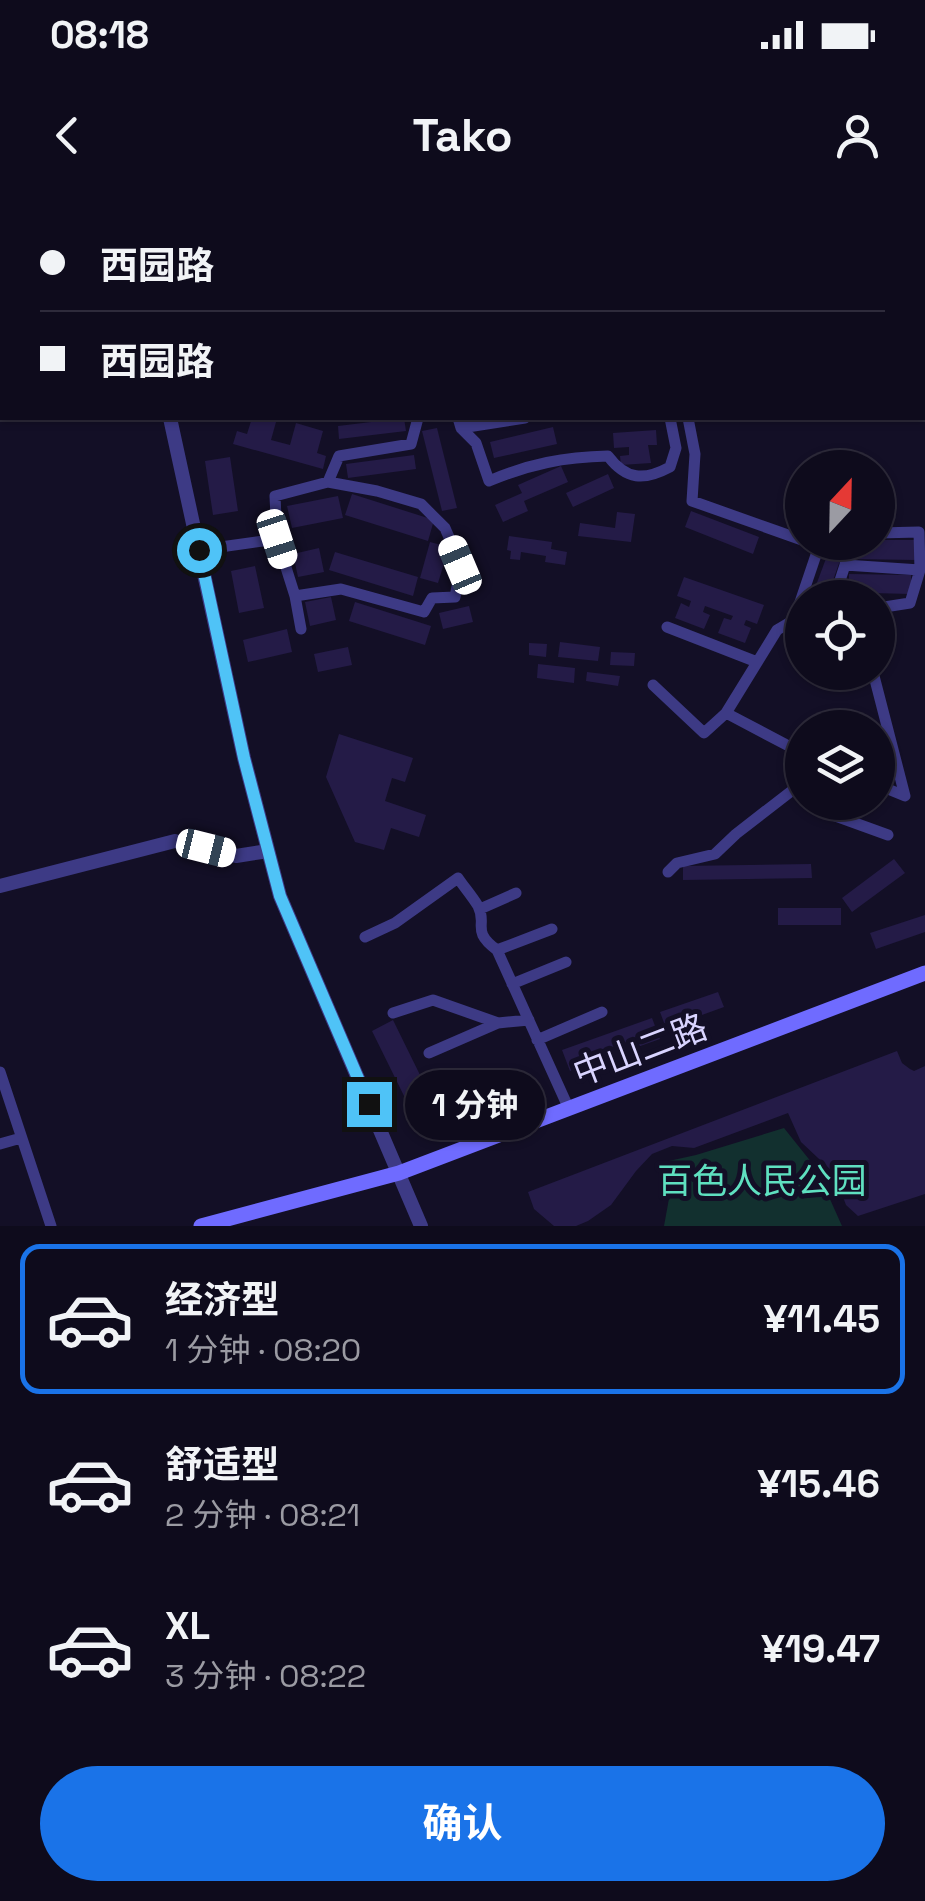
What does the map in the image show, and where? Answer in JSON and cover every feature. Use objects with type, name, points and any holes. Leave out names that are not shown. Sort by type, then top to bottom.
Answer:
[{"type":"main road","name":"中山二路","points":[[202,1226],[399,1173],[925,973]]},
{"type":"street","points":[[170,420],[244,758],[280,896],[420,1226]]},
{"type":"street","points":[[328,482],[339,456],[411,444],[417,420]]},
{"type":"street","points":[[460,423],[499,420]]},
{"type":"street","points":[[460,423],[476,443],[489,481],[545,461],[598,456],[608,456],[618,470],[633,476],[654,476],[670,467],[676,448],[670,420]]},
{"type":"street","points":[[688,420],[694,454],[692,501],[785,534]]},
{"type":"street","points":[[295,596],[341,589],[424,612],[432,598],[454,598],[460,565],[444,528],[422,504],[328,482],[275,496],[277,539],[301,629]]},
{"type":"street","points":[[895,533],[919,532],[920,570],[910,603],[895,605]]},
{"type":"street","points":[[199,550],[277,539]]},
{"type":"street","points":[[841,580],[846,560]]},
{"type":"street","points":[[846,565],[920,570]]},
{"type":"street","points":[[666,626],[757,662]]},
{"type":"street","points":[[653,685],[704,732],[726,714],[776,630],[785,627]]},
{"type":"street","points":[[726,714],[785,744]]},
{"type":"street","points":[[895,757],[905,796],[895,792]]},
{"type":"street","points":[[668,872],[677,864],[716,854],[785,801]]},
{"type":"street","points":[[847,820],[888,834]]},
{"type":"street","points":[[0,886],[175,840],[236,856],[268,851]]},
{"type":"street","points":[[364,937],[395,923],[458,878],[480,909],[480,933],[497,950],[569,1109]]},
{"type":"street","points":[[480,909],[516,893]]},
{"type":"street","points":[[497,950],[552,929]]},
{"type":"street","points":[[512,984],[566,962]]},
{"type":"street","points":[[392,1014],[432,1000],[498,1023]]},
{"type":"street","points":[[538,1040],[602,1012]]},
{"type":"street","points":[[429,1052],[498,1023],[528,1020]]},
{"type":"street","points":[[0,1072],[50,1226]]},
{"type":"street","points":[[0,1144],[21,1138]]},
{"type":"green space","name":"百色人民公园","points":[[784,1128],[816,1168],[842,1226],[664,1226],[670,1193],[655,1164]]},
{"type":"building","points":[[251,420],[276,422],[271,440],[290,445],[296,423],[323,431],[317,453],[326,456],[323,469],[233,444],[237,431],[247,434]]},
{"type":"building","points":[[404,420],[406,431],[339,439],[338,426]]},
{"type":"building","points":[[553,427],[557,444],[494,458],[490,442]]},
{"type":"building","points":[[437,428],[457,508],[442,511],[422,431]]},
{"type":"building","points":[[656,430],[657,445],[648,445],[651,463],[621,465],[620,456],[629,455],[629,447],[614,448],[613,433]]},
{"type":"building","points":[[414,455],[416,469],[348,478],[346,464]]},
{"type":"building","points":[[230,457],[238,511],[213,515],[205,461]]},
{"type":"building","points":[[561,466],[568,482],[524,501],[528,511],[503,522],[495,505],[522,493],[518,485]]},
{"type":"building","points":[[608,474],[614,488],[573,507],[566,493]]},
{"type":"building","points":[[352,494],[434,520],[428,541],[345,515]]},
{"type":"building","points":[[338,496],[343,518],[292,528],[287,506]]},
{"type":"building","points":[[691,511],[759,537],[753,554],[685,527]]},
{"type":"building","points":[[617,512],[635,514],[631,542],[578,536],[580,523],[615,528]]},
{"type":"building","points":[[509,536],[552,542],[551,549],[567,552],[565,565],[545,562],[546,556],[521,552],[520,560],[510,559]]},
{"type":"building","points":[[895,540],[916,540],[916,560],[895,560]]},
{"type":"building","points":[[430,542],[449,547],[438,583],[420,578]]},
{"type":"building","points":[[319,548],[324,572],[298,577],[293,554]]},
{"type":"building","points":[[335,552],[418,577],[413,596],[329,570]]},
{"type":"building","points":[[825,560],[840,560],[833,580],[818,580]]},
{"type":"building","points":[[255,566],[264,608],[239,613],[231,571]]},
{"type":"building","points":[[849,574],[911,575],[911,594],[895,594],[895,580],[849,580]]},
{"type":"building","points":[[684,577],[764,605],[757,624],[746,620],[744,625],[751,628],[745,643],[718,633],[724,618],[731,620],[733,616],[705,606],[703,612],[710,615],[704,629],[675,618],[681,603],[689,607],[691,601],[677,596]]},
{"type":"building","points":[[331,597],[336,620],[310,626],[305,602]]},
{"type":"building","points":[[355,602],[431,626],[425,645],[349,621]]},
{"type":"building","points":[[469,606],[473,622],[443,629],[439,613]]},
{"type":"building","points":[[287,629],[292,652],[248,662],[243,640]]},
{"type":"building","points":[[560,642],[600,647],[598,661],[558,657]]},
{"type":"building","points":[[529,643],[547,644],[546,657],[529,655]]},
{"type":"building","points":[[348,647],[352,665],[318,672],[314,654]]},
{"type":"building","points":[[611,652],[635,653],[634,666],[610,665]]},
{"type":"building","points":[[538,664],[575,668],[574,683],[537,678]]},
{"type":"building","points":[[587,672],[620,676],[618,686],[586,681]]},
{"type":"building","points":[[339,734],[413,758],[405,782],[392,778],[385,801],[426,815],[419,837],[391,828],[384,850],[355,842],[326,777]]},
{"type":"building","points":[[894,859],[905,873],[852,912],[842,898]]},
{"type":"building","points":[[811,864],[812,878],[683,880],[683,866]]},
{"type":"building","points":[[778,908],[841,908],[841,925],[778,925]]},
{"type":"building","points":[[925,915],[925,932],[876,949],[870,933]]},
{"type":"building","points":[[718,992],[724,1007],[666,1028],[660,1012]]},
{"type":"building","points":[[652,1018],[660,1039],[570,1071],[562,1050]]},
{"type":"building","points":[[393,1020],[421,1077],[462,1072],[472,1097],[406,1100],[372,1031]]},
{"type":"building","points":[[897,1051],[910,1069],[925,1066],[925,1194],[858,1216],[846,1205],[834,1173],[801,1142],[788,1113],[694,1148],[672,1146],[652,1154],[611,1205],[576,1226],[554,1226],[534,1209],[528,1192]]},
{"type":"route","points":[[199,550],[244,758],[280,896],[369,1104]]}]
